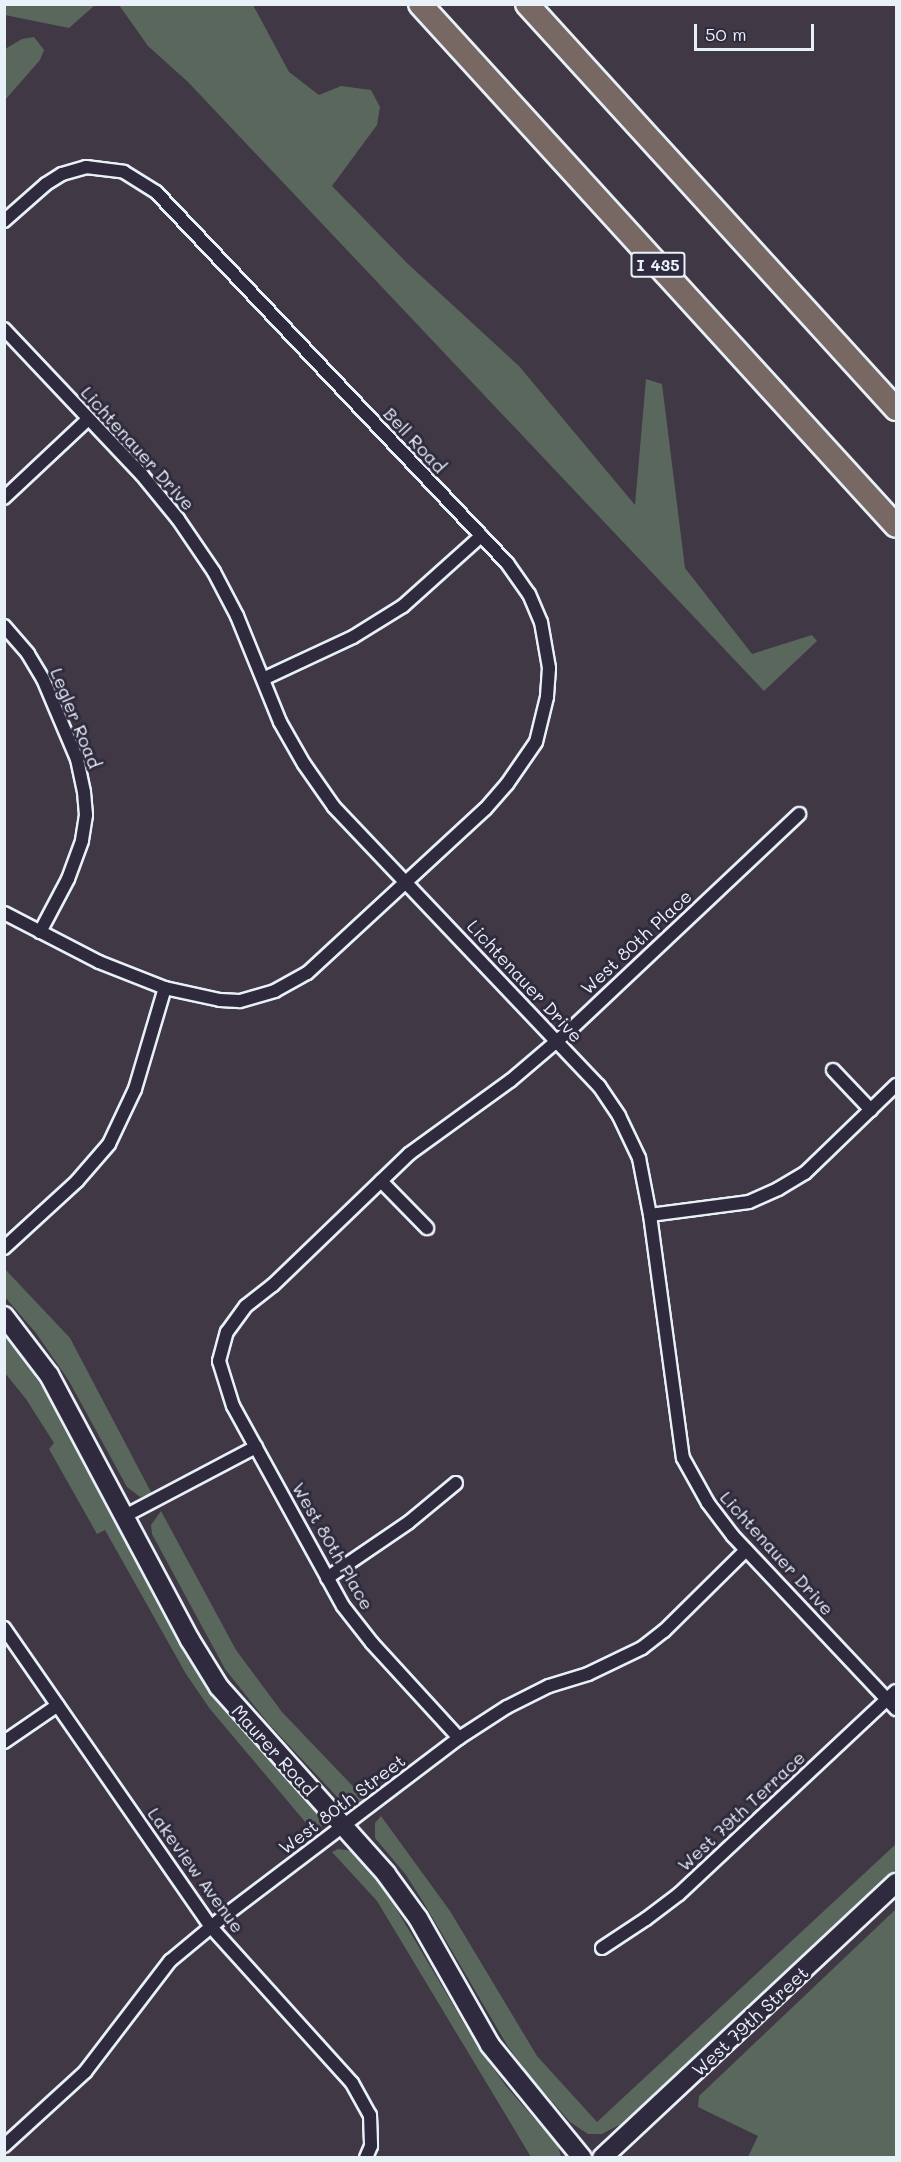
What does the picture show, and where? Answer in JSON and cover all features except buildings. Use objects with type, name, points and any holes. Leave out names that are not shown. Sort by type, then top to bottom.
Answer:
[{"type":"highway","name":"I 435","points":[[420,4],[897,526]]},
{"type":"highway","points":[[527,4],[897,409]]},
{"type":"street","name":"Bell Road","points":[[4,220],[46,184],[74,170],[111,168],[148,185],[507,563],[529,594],[541,622],[549,668],[546,698],[536,742],[507,784],[484,809],[307,973],[275,991],[239,1000],[220,1000],[165,988],[99,962],[4,913]]},
{"type":"street","name":"Lichtenauer Drive","points":[[4,328],[148,482],[178,519],[214,572],[237,616],[280,722],[304,764],[334,807],[599,1086],[619,1116],[639,1158],[650,1215],[683,1458],[708,1503],[746,1550],[892,1695],[897,1709]]},
{"type":"street","points":[[4,498],[88,419]]},
{"type":"street","points":[[263,679],[353,637],[403,606],[481,536]]},
{"type":"street","name":"Legler Road","points":[[4,626],[28,654],[43,679],[77,759],[84,792],[86,815],[82,841],[68,879],[40,932]]},
{"type":"street","name":"West 80th Place","points":[[459,1738],[372,1643],[343,1606],[327,1578],[233,1406],[219,1361],[227,1332],[246,1306],[273,1285],[409,1154],[510,1082],[799,814]]},
{"type":"street","points":[[4,1248],[77,1181],[109,1144],[135,1089],[165,988]]},
{"type":"street","points":[[833,1070],[871,1110]]},
{"type":"street","points":[[650,1215],[749,1202],[778,1189],[806,1173],[897,1085]]},
{"type":"street","points":[[381,1181],[427,1228]]},
{"type":"street","name":"Maurer Road","points":[[4,1316],[49,1375],[190,1640],[219,1687],[386,1874],[418,1918],[490,2045],[582,2157]]},
{"type":"street","points":[[125,1516],[256,1447]]},
{"type":"street","points":[[327,1578],[409,1522],[456,1483]]},
{"type":"street","name":"West 80th Street","points":[[4,2146],[85,2072],[170,1961],[211,1927],[459,1738],[507,1707],[549,1686],[588,1674],[642,1648],[664,1630],[746,1550]]},
{"type":"street","name":"Lakeview Avenue","points":[[4,1628],[211,1927],[352,2083],[369,2115],[371,2146],[366,2157]]},
{"type":"street","name":"West 79th Terrace","points":[[602,1948],[679,1894],[892,1695]]},
{"type":"street","points":[[4,1742],[58,1705]]},
{"type":"street","name":"West 79th Street","points":[[602,2157],[897,1883]]},
{"type":"green space","points":[[5,4],[95,5],[69,28],[5,15]]},
{"type":"green space","points":[[119,5],[253,5],[289,72],[319,95],[341,86],[371,90],[380,107],[377,125],[332,186],[408,264],[519,366],[635,505],[646,379],[662,384],[685,568],[752,654],[812,635],[817,641],[764,691],[188,82],[148,46]]},
{"type":"green space","points":[[34,37],[44,50],[40,60],[5,100],[5,49],[22,39]]},
{"type":"green space","points":[[4,1268],[70,1338],[152,1494],[140,1497],[127,1487],[69,1381],[36,1333],[5,1297]]},
{"type":"green space","points":[[4,1336],[28,1365],[64,1421],[188,1656],[232,1719],[317,1812],[322,1825],[317,1836],[210,1709],[186,1674],[105,1530],[97,1534],[49,1449],[54,1443],[26,1399],[5,1373]]},
{"type":"green space","points":[[161,1511],[236,1650],[282,1712],[367,1801],[352,1806],[341,1801],[267,1722],[225,1669],[152,1534],[151,1525]]},
{"type":"green space","points":[[381,1816],[450,1911],[537,2056],[597,2122],[896,1844],[896,1869],[621,2124],[602,2134],[588,2134],[570,2122],[528,2074],[507,2045],[406,1875],[375,1838],[375,1823]]},
{"type":"green space","points":[[338,1849],[353,1851],[387,1893],[478,2047],[506,2086],[558,2146],[561,2157],[531,2157],[377,1901],[332,1852]]},
{"type":"green space","points":[[896,1909],[896,2157],[748,2157],[758,2136],[698,2107],[699,2096]]}]
